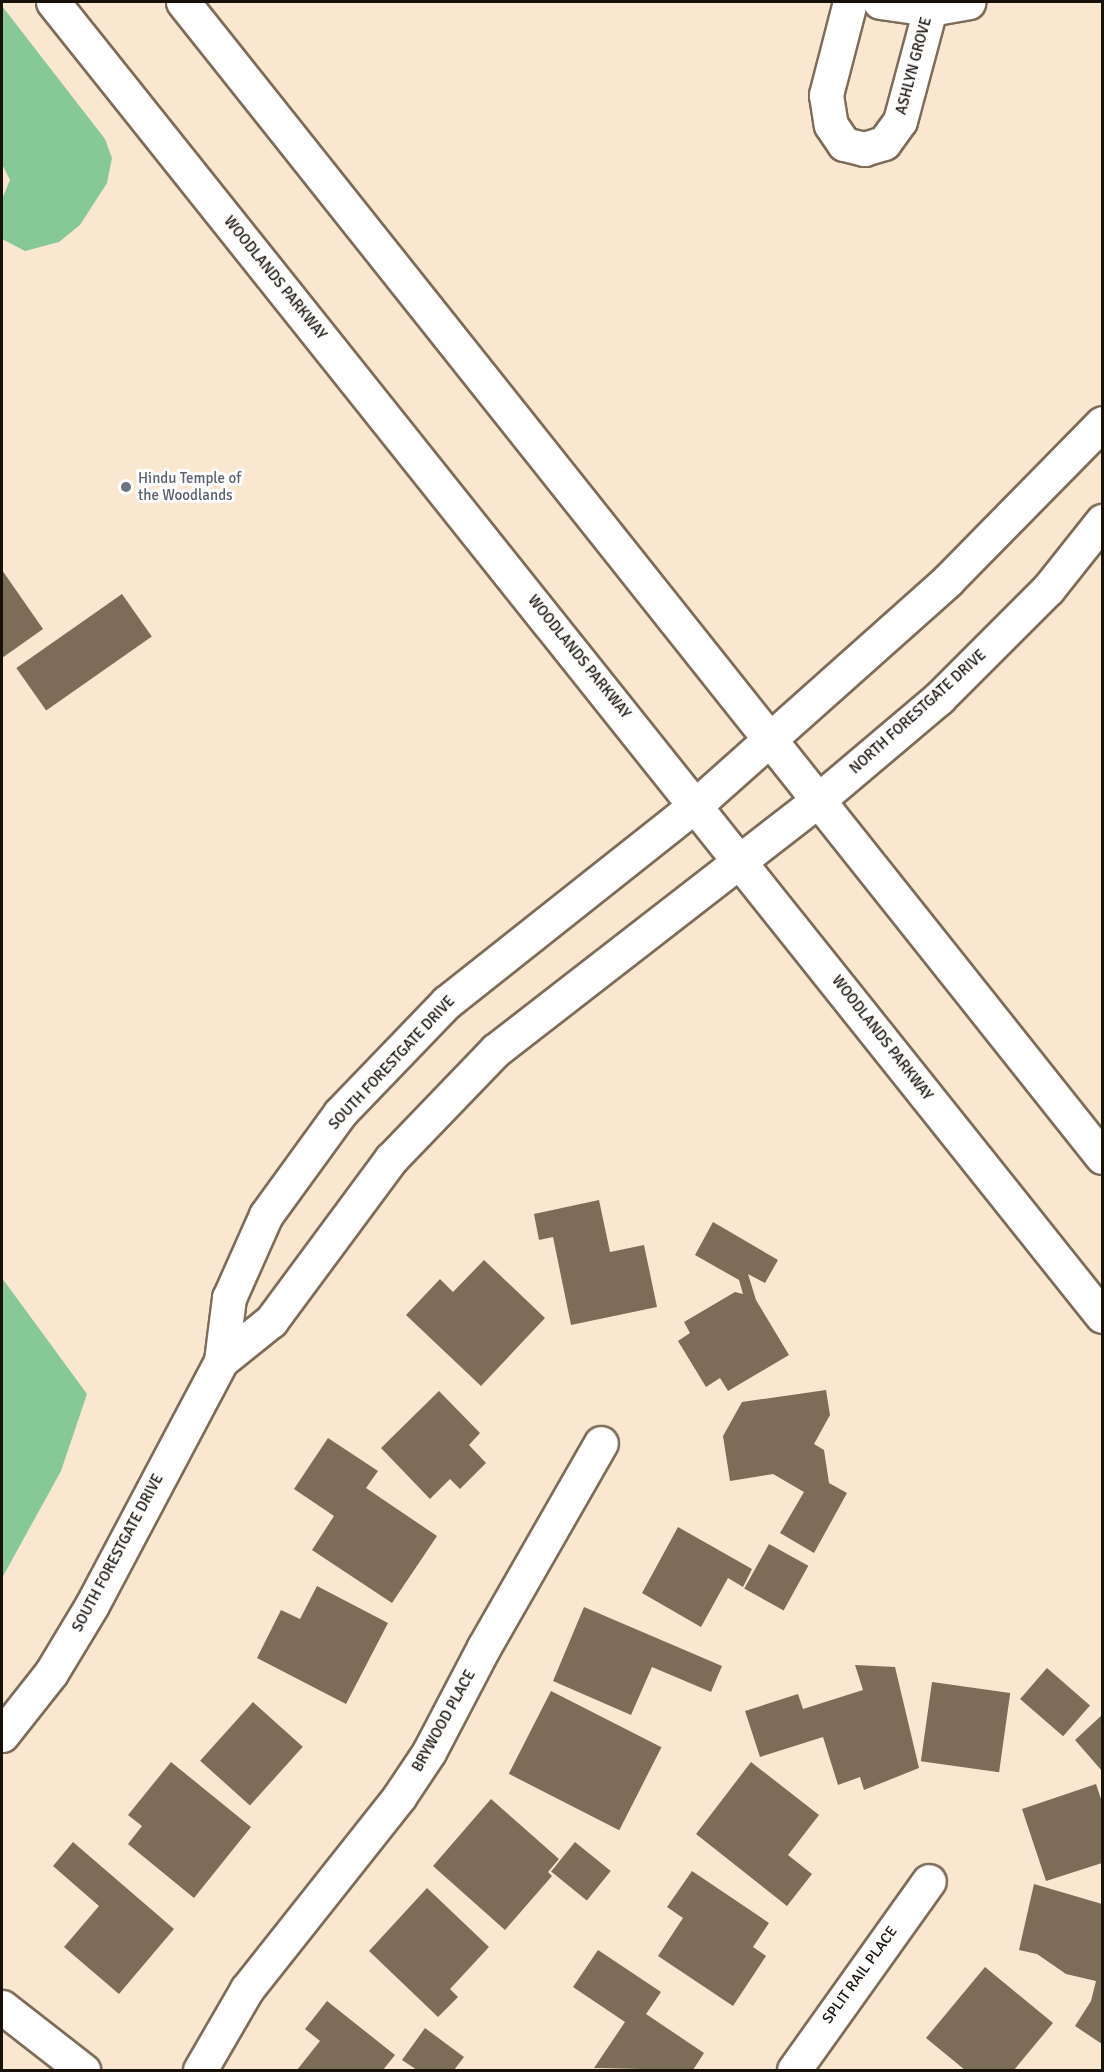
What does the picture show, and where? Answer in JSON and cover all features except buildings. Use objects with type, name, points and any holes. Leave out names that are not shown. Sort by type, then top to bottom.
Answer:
[{"type":"street","name":"WOODLANDS PARKWAY","points":[[53,2],[697,804],[1102,1316]]},
{"type":"street","points":[[183,2],[768,742],[1102,1157]]},
{"type":"street","name":"ASHLYN GROVE","points":[[850,2],[826,95],[831,125],[844,144],[864,149],[884,142],[900,121],[930,9]]},
{"type":"street","points":[[880,2],[930,9],[968,2]]},
{"type":"street","points":[[768,742],[947,581],[1102,423]]},
{"type":"street","name":"NORTH FORESTGATE DRIVE","points":[[741,860],[816,802],[956,681],[1048,589],[1102,521]]},
{"type":"street","name":"SOUTH FORESTGATE DRIVE","points":[[2,1735],[51,1673],[93,1605],[220,1361],[229,1298],[266,1215],[340,1113],[447,1002],[697,804],[768,742]]},
{"type":"street","name":"SOUTH FORESTGATE DRIVE","points":[[220,1361],[271,1321],[390,1159],[496,1050],[741,860]]},
{"type":"street","name":"BRYWOOD PLACE","points":[[200,2070],[247,1989],[399,1797],[429,1752],[484,1647],[601,1443]]},
{"type":"street","name":"SPLIT RAIL PLACE","points":[[794,2070],[929,1881]]},
{"type":"street","points":[[2,2007],[83,2070]]},
{"type":"green space","points":[[2,6],[105,139],[112,158],[107,183],[80,225],[59,242],[25,251],[2,239],[2,199],[10,180],[2,164]]},
{"type":"green space","points":[[2,1278],[87,1394],[61,1471],[2,1578]]},
{"type":"place","name":"Hindu Temple of the Woodlands","points":[[126,487]]}]
